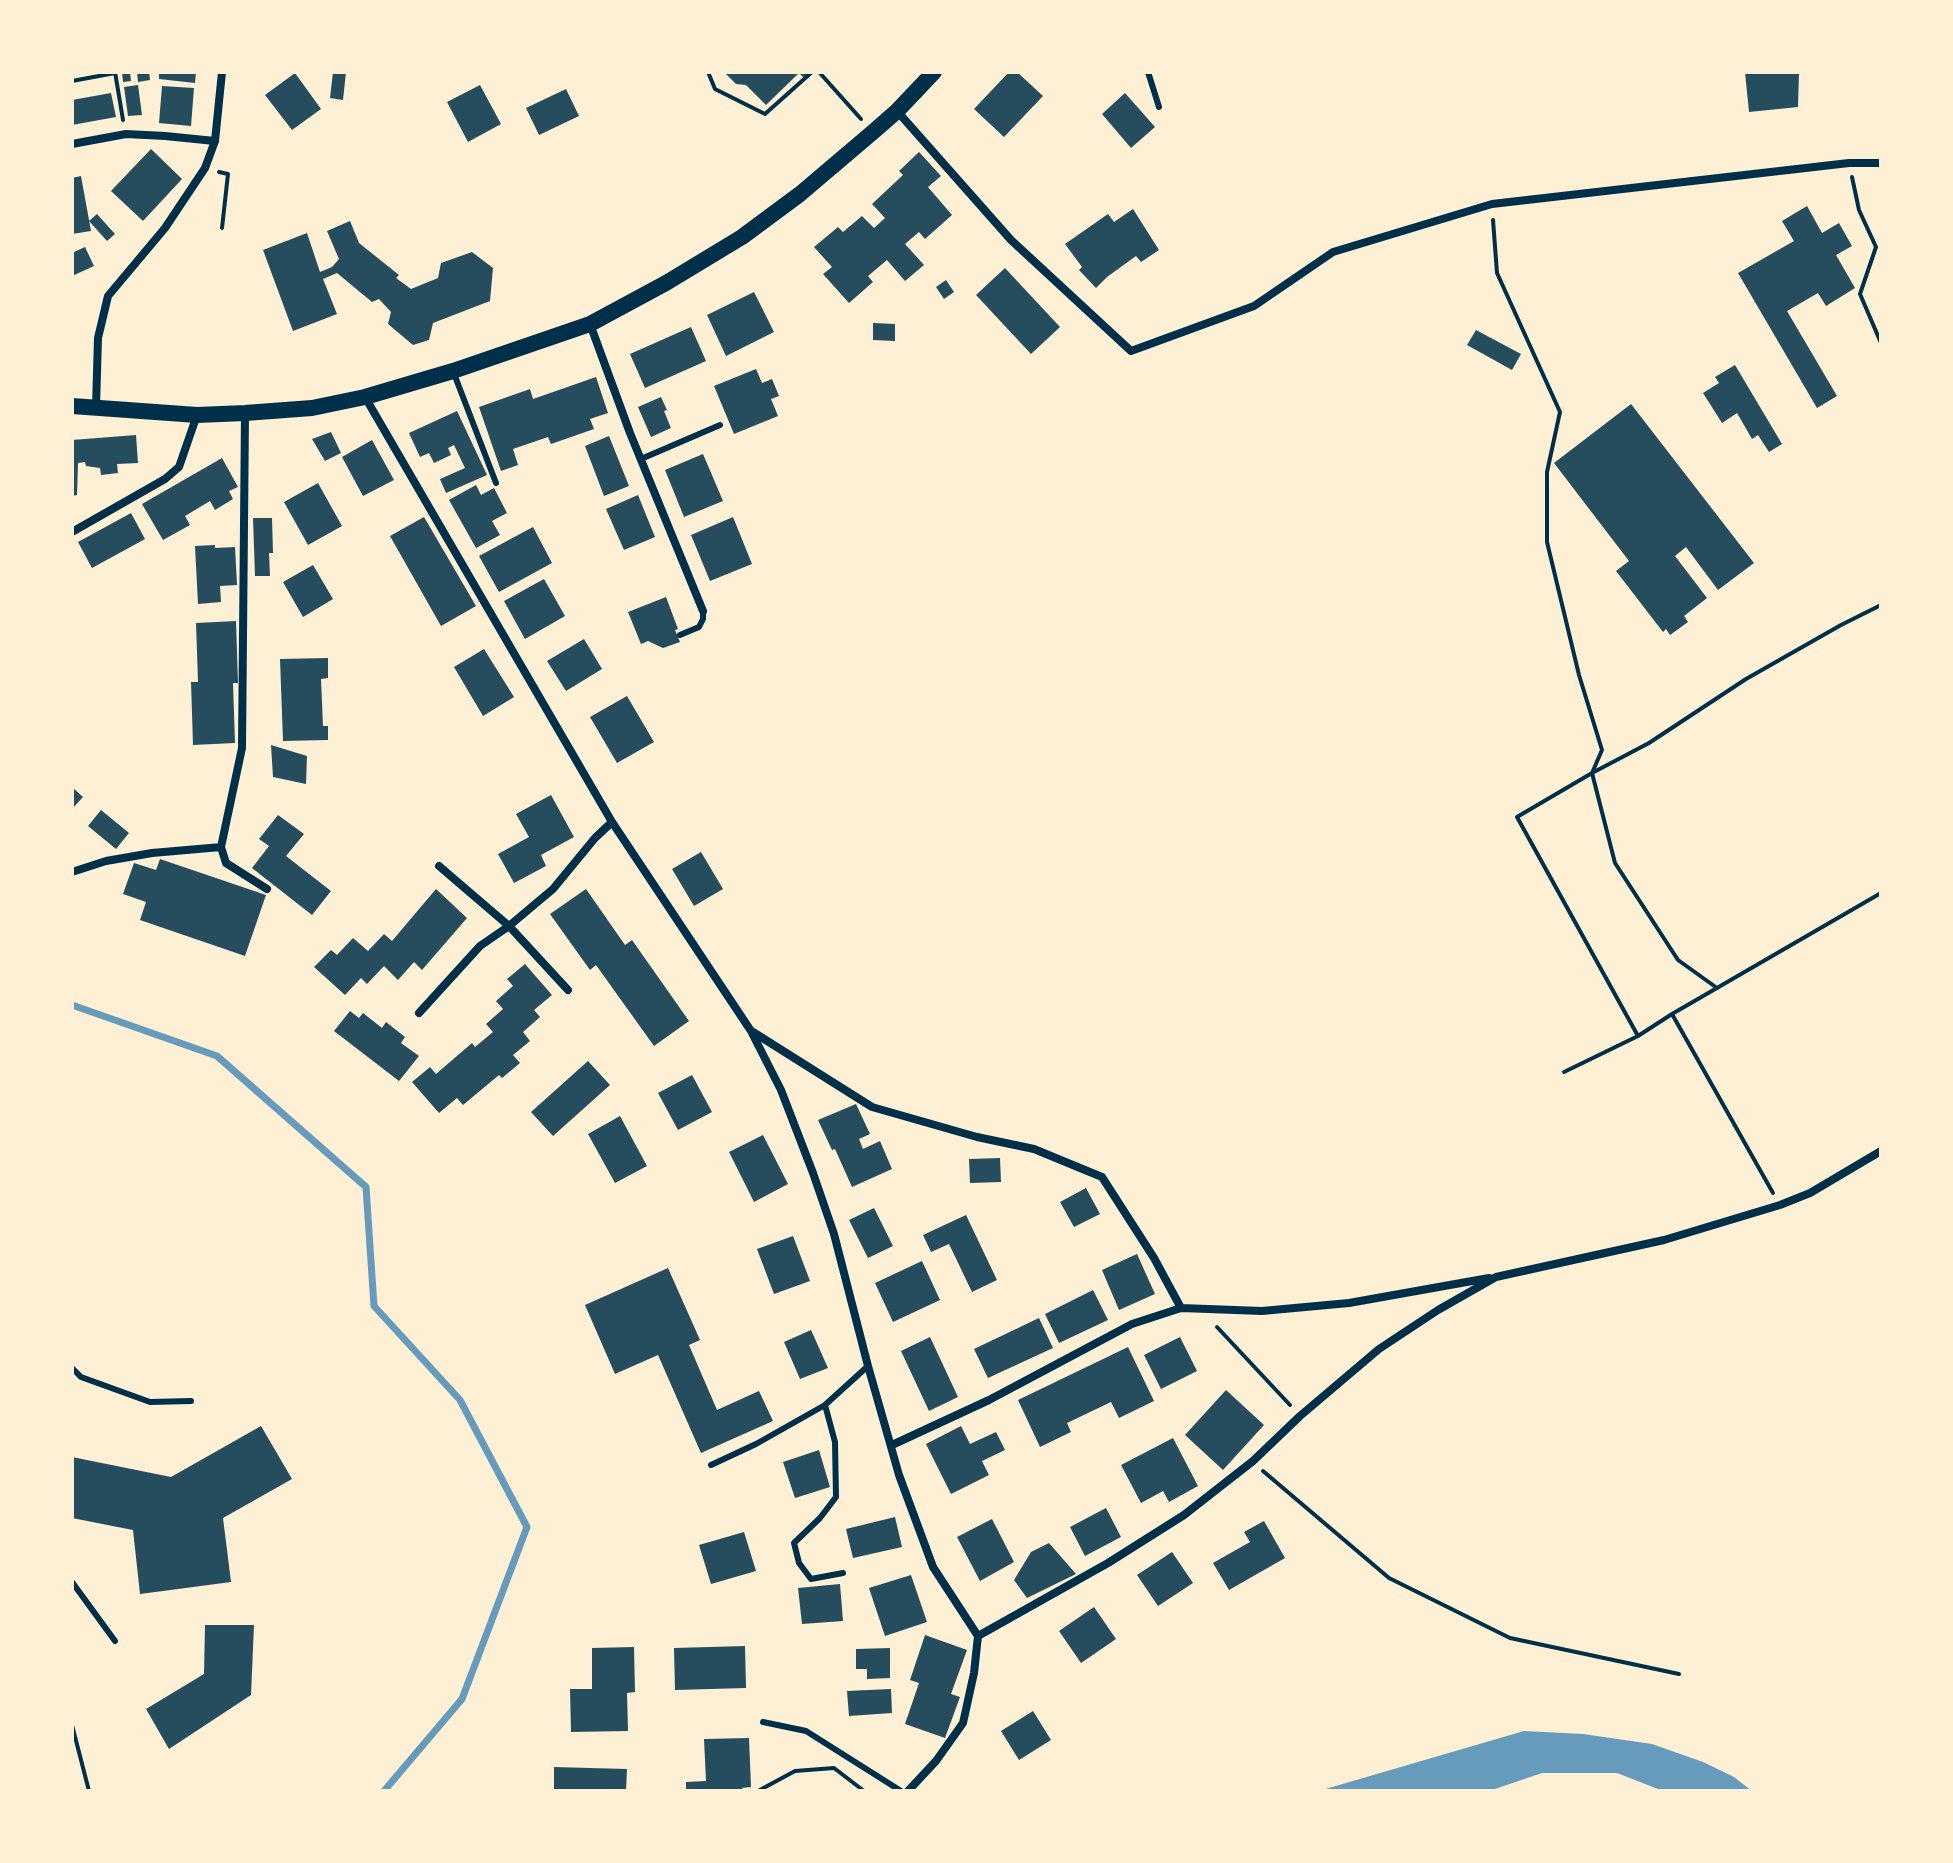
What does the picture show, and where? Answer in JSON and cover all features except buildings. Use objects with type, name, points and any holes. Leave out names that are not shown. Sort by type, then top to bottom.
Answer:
[{"type":"main road","points":[[72,406],[197,415],[312,408],[365,397],[453,371],[590,324],[742,237],[800,194],[873,132],[934,72]]},
{"type":"street","points":[[96,409],[98,338],[108,296],[165,228],[205,168],[215,141],[222,72]]},
{"type":"street","points":[[897,111],[1011,240],[1131,351],[1254,306],[1333,252],[1492,204],[1849,163],[1881,163]]},
{"type":"street","points":[[72,144],[126,134],[215,141]]},
{"type":"street","points":[[590,324],[703,611]]},
{"type":"street","points":[[365,397],[612,822],[751,1031],[781,1090],[834,1234],[899,1475],[933,1567],[978,1636],[963,1723],[936,1761],[908,1791]]},
{"type":"street","points":[[245,413],[242,748],[221,847],[226,863],[267,889]]},
{"type":"street","points":[[72,532],[165,479],[179,467],[197,415]]},
{"type":"street","points":[[419,1013],[480,946],[553,889],[612,822]]},
{"type":"street","points":[[72,872],[106,861],[152,853],[221,847]]},
{"type":"street","points":[[439,866],[509,926],[568,990]]},
{"type":"street","points":[[751,1031],[872,1107],[977,1137],[1034,1149],[1102,1177],[1154,1258],[1181,1308]]},
{"type":"street","points":[[892,1445],[989,1400],[1132,1324],[1181,1308],[1262,1311],[1349,1303],[1496,1277],[1664,1240],[1810,1193],[1881,1151]]},
{"type":"street","points":[[978,1636],[1108,1563],[1184,1515],[1253,1461],[1300,1416],[1379,1349],[1496,1277]]},
{"type":"lane","points":[[1148,72],[1159,107]]},
{"type":"lane","points":[[453,371],[496,483]]},
{"type":"lane","points":[[641,459],[720,425]]},
{"type":"lane","points":[[680,635],[699,627],[703,611]]},
{"type":"lane","points":[[711,1465],[825,1405],[868,1366]]},
{"type":"lane","points":[[72,1368],[81,1377],[150,1402],[191,1401]]},
{"type":"lane","points":[[825,1405],[835,1442],[836,1497],[794,1543],[799,1563],[811,1579],[843,1573]]},
{"type":"lane","points":[[72,1582],[115,1641]]},
{"type":"lane","points":[[763,1722],[806,1731],[901,1791]]},
{"type":"path","points":[[72,81],[115,72],[126,134]]},
{"type":"path","points":[[708,72],[715,89],[765,114],[812,72]]},
{"type":"path","points":[[819,72],[873,132]]},
{"type":"path","points":[[1849,163],[1859,210],[1876,247],[1860,294],[1881,343]]},
{"type":"path","points":[[205,168],[228,174],[222,228]]},
{"type":"path","points":[[1492,204],[1497,273],[1560,412],[1547,472],[1547,542],[1579,675],[1602,750],[1592,773],[1615,863],[1678,960],[1717,988]]},
{"type":"path","points":[[1638,1036],[1517,817],[1649,743],[1746,679],[1881,605]]},
{"type":"path","points":[[1564,1072],[1638,1036],[1881,893]]},
{"type":"path","points":[[1672,1014],[1780,1205]]},
{"type":"path","points":[[1200,1309],[1300,1416]]},
{"type":"path","points":[[1253,1461],[1389,1578],[1510,1638],[1679,1674]]},
{"type":"path","points":[[72,1725],[89,1791]]},
{"type":"path","points":[[758,1791],[795,1771],[834,1768],[864,1791]]},
{"type":"water","points":[[1524,1731],[1583,1734],[1652,1744],[1703,1762],[1734,1777],[1752,1791],[1663,1791],[1617,1773],[1542,1773],[1489,1791],[1287,1791],[1322,1790]]},
{"type":"waterway","points":[[72,1005],[217,1056],[366,1187],[374,1306],[460,1400],[527,1527],[462,1699],[384,1791]]}]
